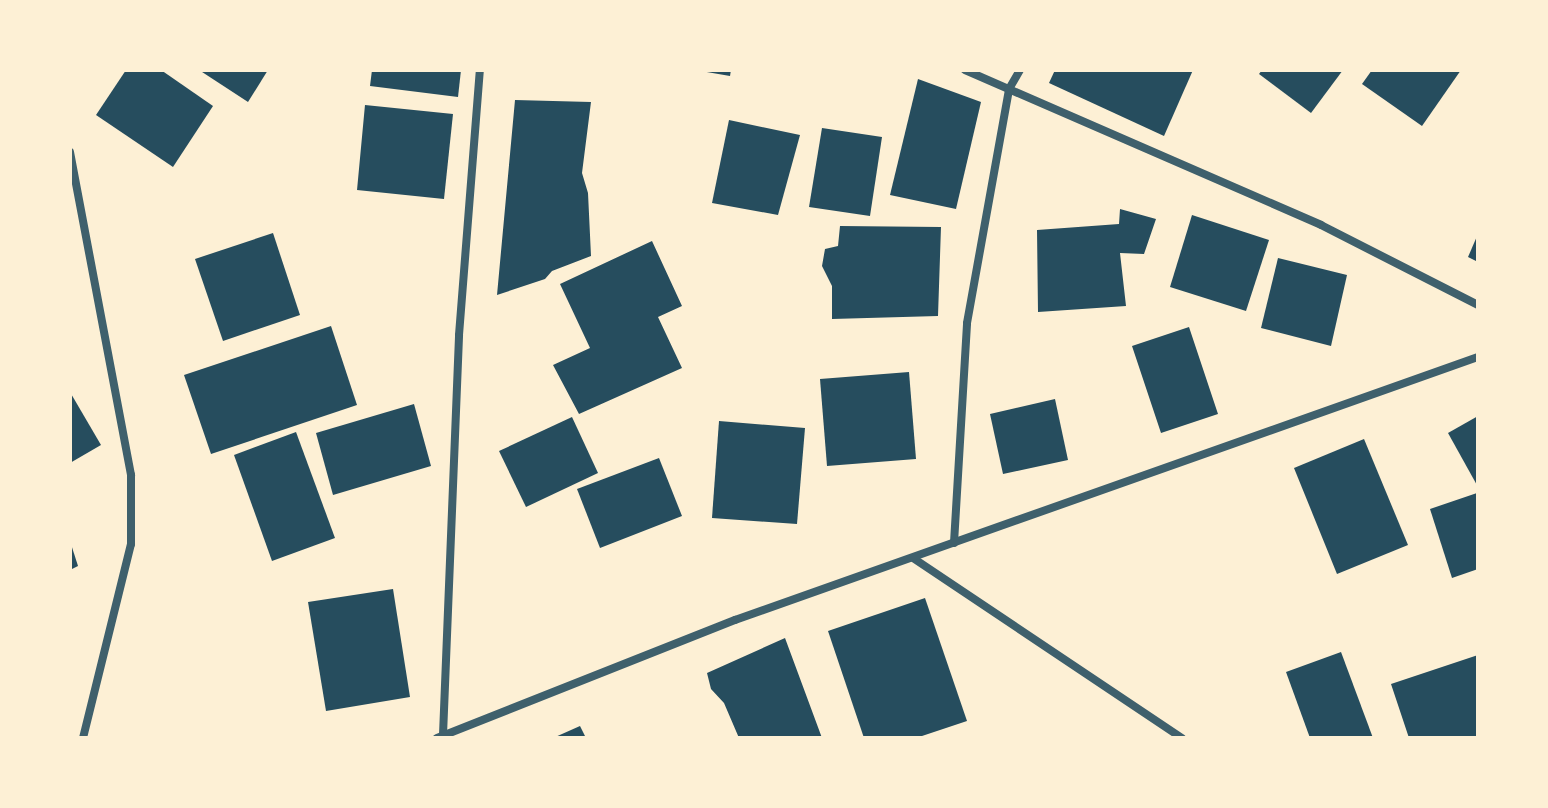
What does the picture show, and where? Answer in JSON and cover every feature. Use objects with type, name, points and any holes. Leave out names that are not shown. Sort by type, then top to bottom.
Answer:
[{"type":"street","points":[[480,70],[459,335],[440,737],[735,620],[1478,357]]},
{"type":"street","points":[[965,70],[1321,225],[1478,305]]},
{"type":"street","points":[[954,543],[967,323],[1009,89],[1020,70]]},
{"type":"street","points":[[70,152],[131,475],[131,544],[83,738]]},
{"type":"street","points":[[913,558],[1182,738]]},
{"type":"building","points":[[126,70],[161,70],[213,106],[173,167],[96,115]]},
{"type":"building","points":[[199,70],[268,70],[248,102]]},
{"type":"building","points":[[372,70],[461,70],[458,97],[370,86]]},
{"type":"building","points":[[695,70],[731,70],[730,76]]},
{"type":"building","points":[[1055,70],[1193,70],[1164,136],[1049,83]]},
{"type":"building","points":[[1262,70],[1343,70],[1311,113],[1259,74]]},
{"type":"building","points":[[1372,70],[1461,70],[1422,126],[1362,84]]},
{"type":"building","points":[[918,79],[981,102],[956,209],[890,195]]},
{"type":"building","points":[[515,100],[591,102],[582,173],[588,193],[591,256],[552,271],[545,279],[497,295]]},
{"type":"building","points":[[365,105],[453,114],[444,199],[357,190]]},
{"type":"building","points":[[729,120],[800,135],[778,215],[712,203]]},
{"type":"building","points":[[822,128],[882,137],[870,216],[809,207]]},
{"type":"building","points":[[1120,209],[1156,219],[1144,254],[1120,253],[1126,306],[1038,312],[1037,230],[1119,224]]},
{"type":"building","points":[[1192,215],[1269,240],[1246,311],[1170,287]]},
{"type":"building","points":[[840,226],[941,227],[938,316],[832,319],[832,286],[822,266],[825,249],[838,246]]},
{"type":"building","points":[[273,233],[300,315],[223,341],[195,259]]},
{"type":"building","points":[[1478,234],[1478,262],[1468,257]]},
{"type":"building","points":[[652,241],[682,306],[658,317],[682,368],[579,414],[553,365],[590,348],[560,284]]},
{"type":"building","points":[[1278,258],[1347,275],[1331,346],[1261,328]]},
{"type":"building","points":[[331,326],[357,405],[211,454],[184,375]]},
{"type":"building","points":[[1189,327],[1218,414],[1161,433],[1132,346]]},
{"type":"building","points":[[909,372],[916,459],[827,466],[820,379]]},
{"type":"building","points":[[70,392],[101,445],[70,463]]},
{"type":"building","points":[[1055,399],[1068,460],[1003,474],[990,414]]},
{"type":"building","points":[[414,404],[431,466],[333,495],[316,433]]},
{"type":"building","points":[[1478,416],[1478,487],[1448,433]]},
{"type":"building","points":[[572,417],[598,473],[526,507],[499,451]]},
{"type":"building","points":[[719,421],[805,428],[797,524],[712,518]]},
{"type":"building","points":[[296,432],[335,538],[272,561],[234,455]]},
{"type":"building","points":[[1364,439],[1408,545],[1337,574],[1294,468]]},
{"type":"building","points":[[659,458],[682,516],[600,548],[577,489]]},
{"type":"building","points":[[1477,493],[1478,569],[1452,578],[1430,509]]},
{"type":"building","points":[[70,541],[78,566],[70,570]]},
{"type":"building","points":[[393,589],[410,697],[326,711],[308,602]]},
{"type":"building","points":[[925,598],[967,721],[916,738],[864,738],[828,631]]},
{"type":"building","points":[[785,638],[822,738],[739,738],[724,703],[711,689],[707,673]]},
{"type":"building","points":[[1341,652],[1373,738],[1310,738],[1286,672]]},
{"type":"building","points":[[1478,655],[1478,738],[1409,738],[1391,684]]},
{"type":"building","points":[[580,726],[586,738],[553,738]]}]
